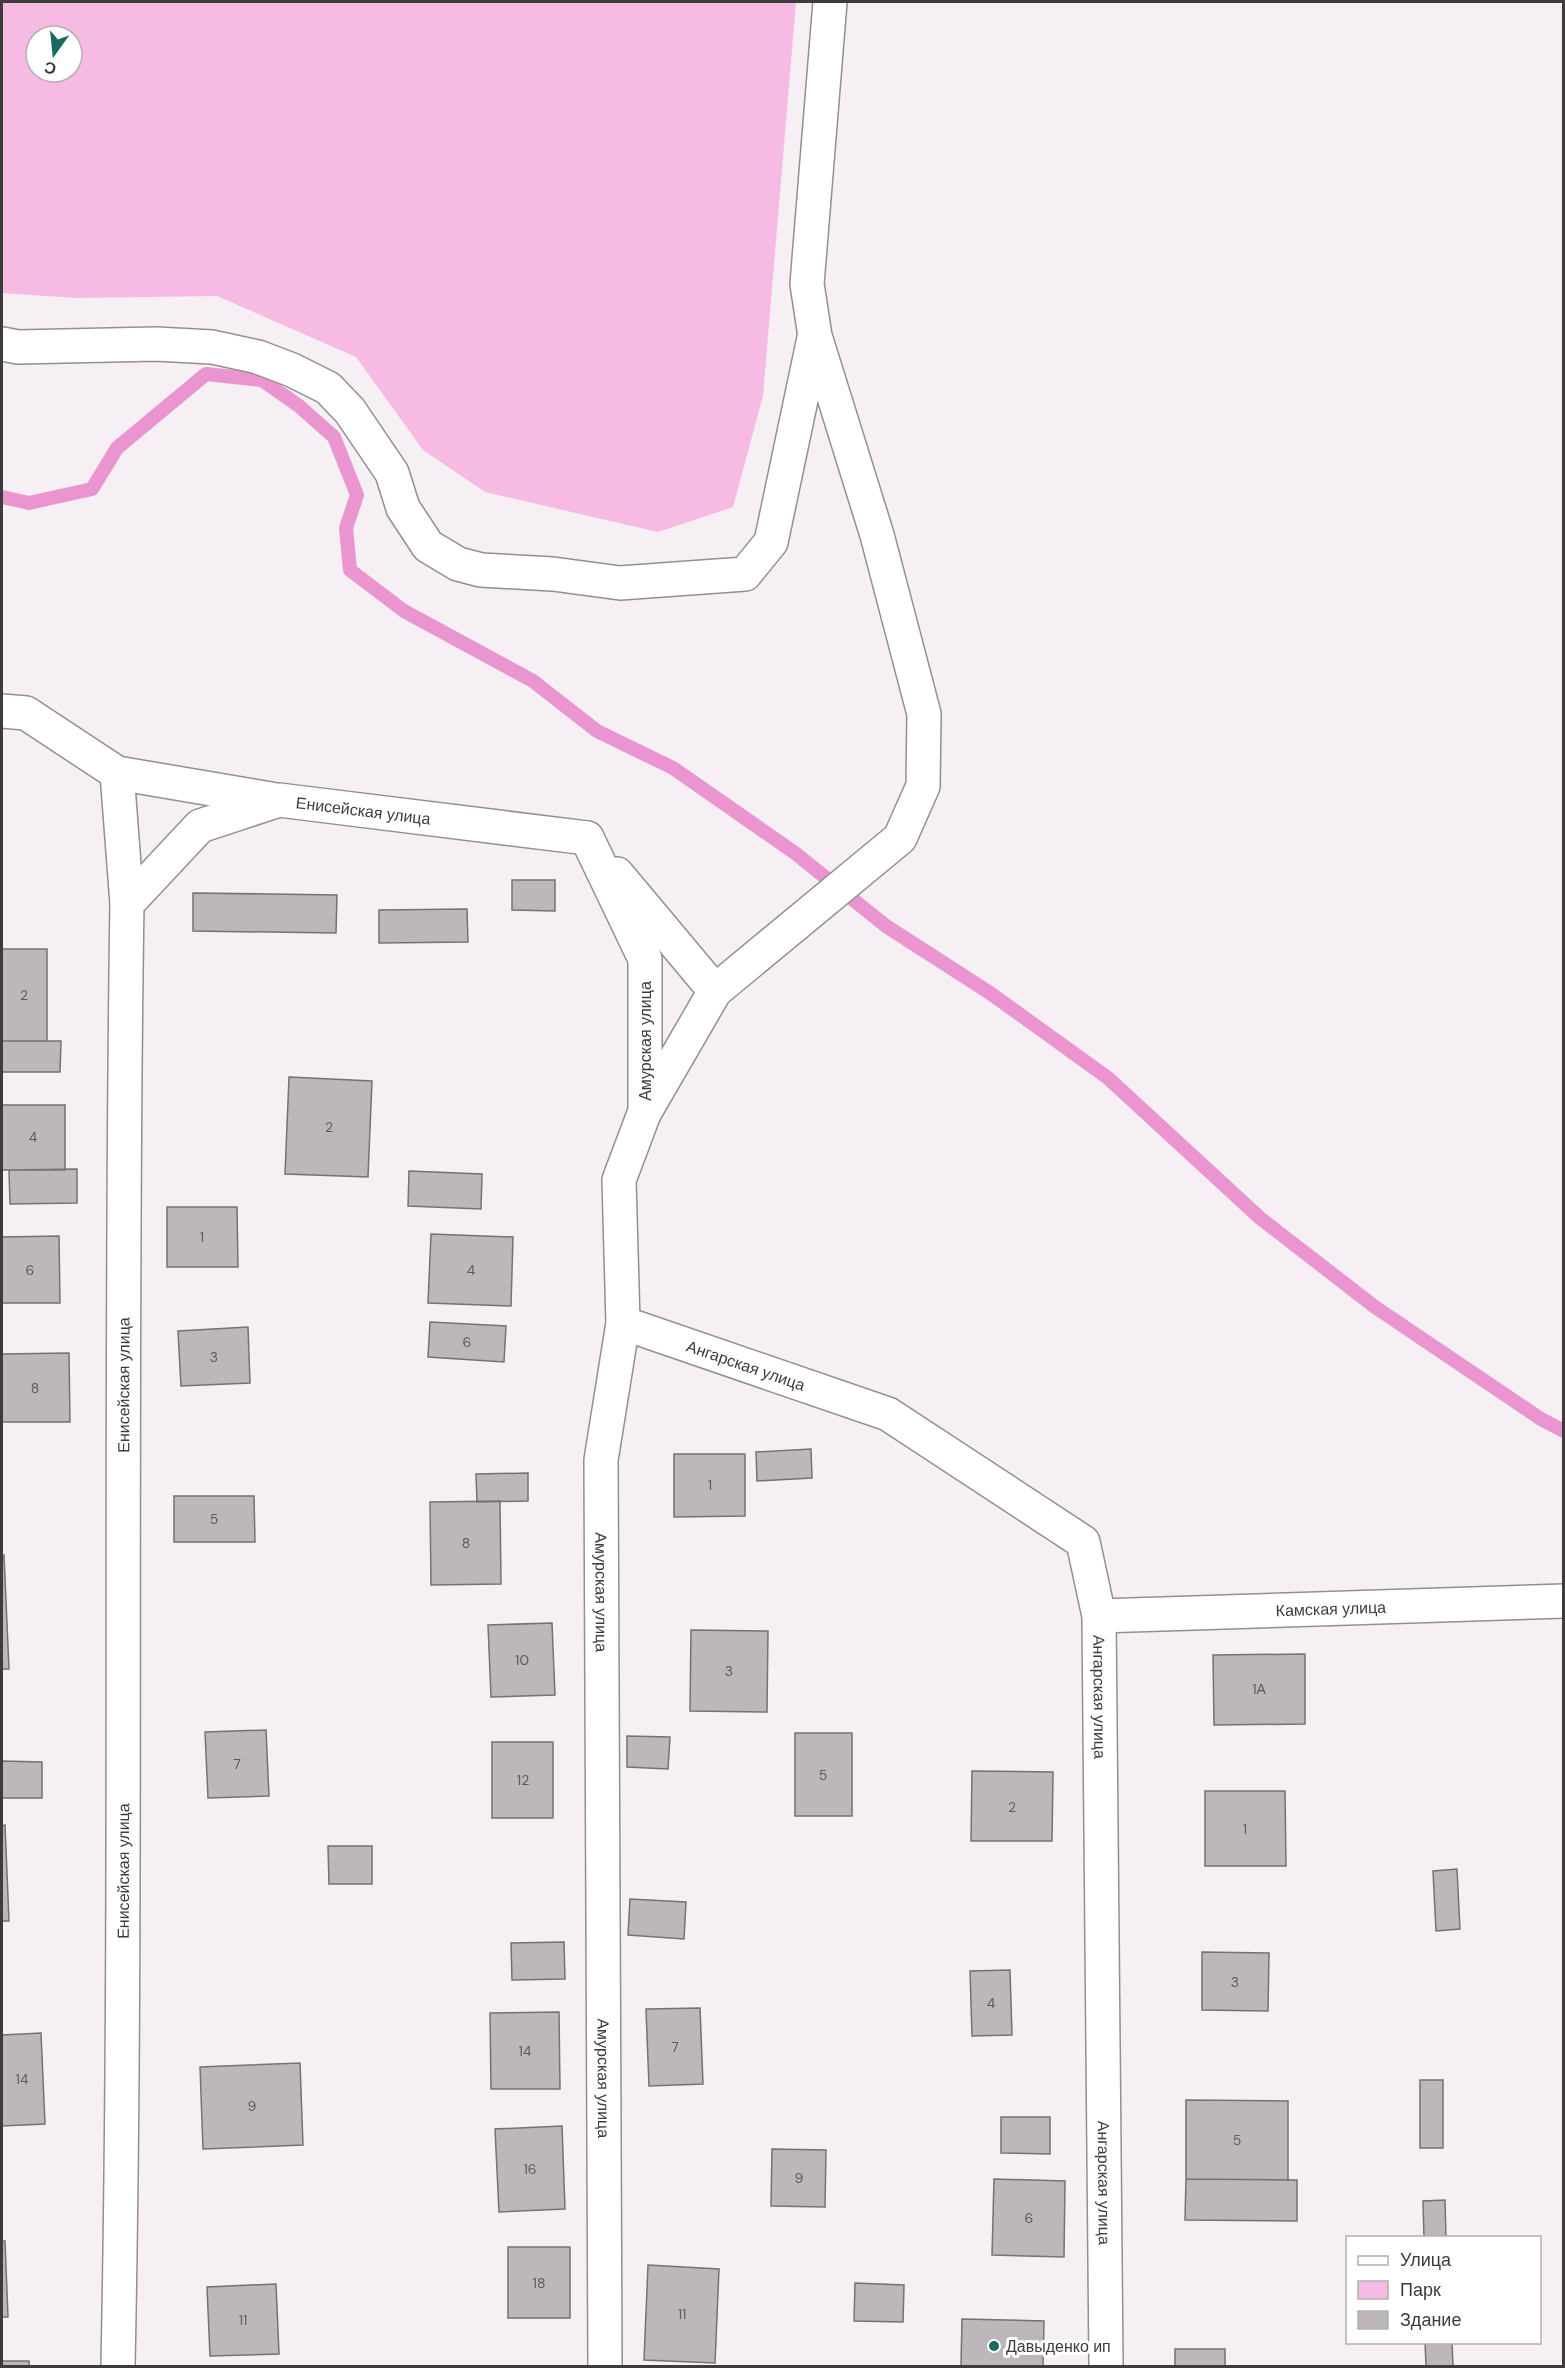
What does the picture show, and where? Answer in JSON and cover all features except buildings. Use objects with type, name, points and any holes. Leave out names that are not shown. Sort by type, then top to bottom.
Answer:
[{"type":"street","points":[[645,1111],[715,991],[900,838],[923,786],[924,714],[877,535],[814,336],[807,284],[830,2]]},
{"type":"street","points":[[2,344],[18,347],[156,344],[212,347],[258,357],[292,370],[328,388],[350,411],[392,473],[403,508],[428,546],[458,564],[481,570],[553,574],[621,583],[745,574],[771,542],[814,336]]},
{"type":"street","points":[[2,711],[26,713],[117,773],[279,800]]},
{"type":"street","points":[[117,773],[127,903]]},
{"type":"street","name":"Енисейская улица","points":[[118,2367],[124,2070],[122,1191],[127,903],[200,826],[279,800],[587,838]]},
{"type":"street","points":[[587,838],[715,991]]},
{"type":"street","name":"Амурская улица","points":[[587,838],[645,959],[645,1111],[619,1179],[623,1323],[601,1460],[605,2367]]},
{"type":"street","name":"Ангарская улица","points":[[623,1323],[888,1414],[1083,1542],[1099,1616],[1106,2367]]},
{"type":"street","name":"Камская улица","points":[[1099,1616],[1563,1601]]},
{"type":"green space","points":[[2,2],[796,2],[763,396],[733,507],[658,532],[485,492],[423,450],[356,357],[217,296],[76,298],[2,293]]},
{"type":"waterway","points":[[2,497],[29,503],[92,489],[117,448],[206,374],[262,380],[299,406],[334,437],[357,495],[346,528],[350,570],[404,611],[533,681],[597,731],[673,768],[795,853],[886,926],[990,993],[1108,1078],[1260,1218],[1375,1307],[1541,1419],[1564,1431]]},
{"type":"place","name":"Давыденко ип","points":[[994,2346]]}]
